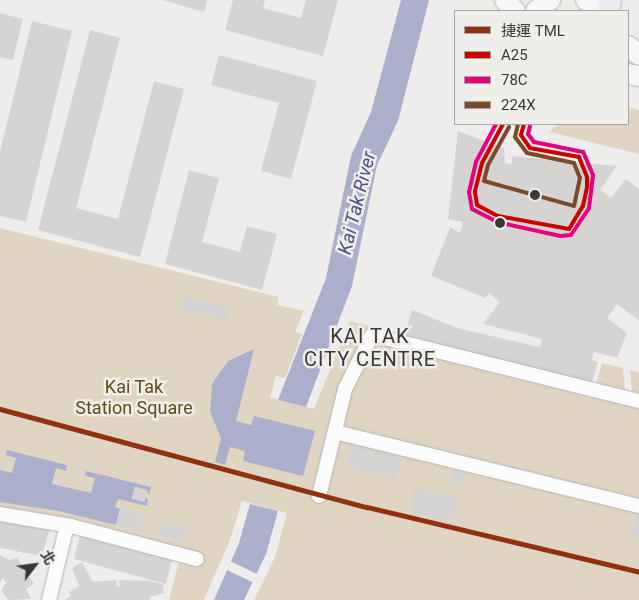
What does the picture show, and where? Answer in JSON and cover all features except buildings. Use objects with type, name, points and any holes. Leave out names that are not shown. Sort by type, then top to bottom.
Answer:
[{"type":"main road","points":[[505,0],[513,10]]},
{"type":"main road","points":[[537,10],[550,0]]},
{"type":"main road","points":[[586,0],[600,10]]},
{"type":"main road","points":[[629,47],[639,55]]},
{"type":"street","points":[[319,496],[345,390],[372,335],[639,401]]},
{"type":"street","points":[[335,432],[639,506]]},
{"type":"street","points":[[0,514],[197,558]]},
{"type":"street","points":[[48,600],[66,530]]},
{"type":"green space","points":[[629,107],[639,110],[639,154],[549,132],[557,125],[629,125]]},
{"type":"green space","name":"Kai Tak Station Square","points":[[0,228],[279,297],[277,305],[304,311],[295,332],[302,334],[285,378],[276,376],[270,398],[314,409],[350,321],[596,384],[602,363],[623,368],[625,391],[632,393],[630,370],[639,372],[639,600],[254,600],[275,557],[287,513],[242,501],[230,540],[204,600],[169,600],[179,561],[138,537],[72,519],[0,508]]},
{"type":"water","name":"Kai Tak River","points":[[401,0],[429,0],[398,121],[377,165],[352,286],[306,407],[278,400],[326,278],[351,156],[371,112]]},
{"type":"water","points":[[254,349],[236,421],[251,425],[254,416],[315,431],[303,476],[243,461],[245,451],[230,447],[225,465],[215,462],[221,438],[210,412],[212,384],[228,361]]},
{"type":"water","points":[[7,450],[67,465],[66,471],[56,468],[52,484],[91,493],[95,478],[85,476],[86,471],[151,487],[149,495],[147,490],[135,487],[132,498],[144,502],[145,498],[148,499],[147,506],[118,499],[115,507],[120,509],[116,525],[59,511],[0,502],[0,470],[12,473],[16,458],[6,455]]},
{"type":"water","points":[[250,504],[278,511],[266,554],[244,600],[214,600],[239,543]]},
{"type":"pier","points":[[228,560],[259,575],[254,583],[223,568]]},
{"type":"metro line","name":"TML","points":[[0,409],[367,507],[639,572]]},
{"type":"transit line","name":"78C","points":[[495,125],[476,162],[469,192],[472,209],[497,222],[560,236],[571,235],[589,208],[593,175],[583,152],[534,142],[528,134],[530,126]]},
{"type":"transit line","name":"A25","points":[[502,125],[482,163],[475,192],[477,205],[498,216],[569,229],[583,206],[587,187],[587,177],[579,157],[530,148],[521,135],[524,125]]},
{"type":"transit line","name":"224X","points":[[509,127],[488,165],[484,181],[574,206],[580,178],[574,163],[527,153],[515,137],[518,125]]},
{"type":"district","name":"KAI TAK CITY CENTRE","points":[[370,348]]}]
